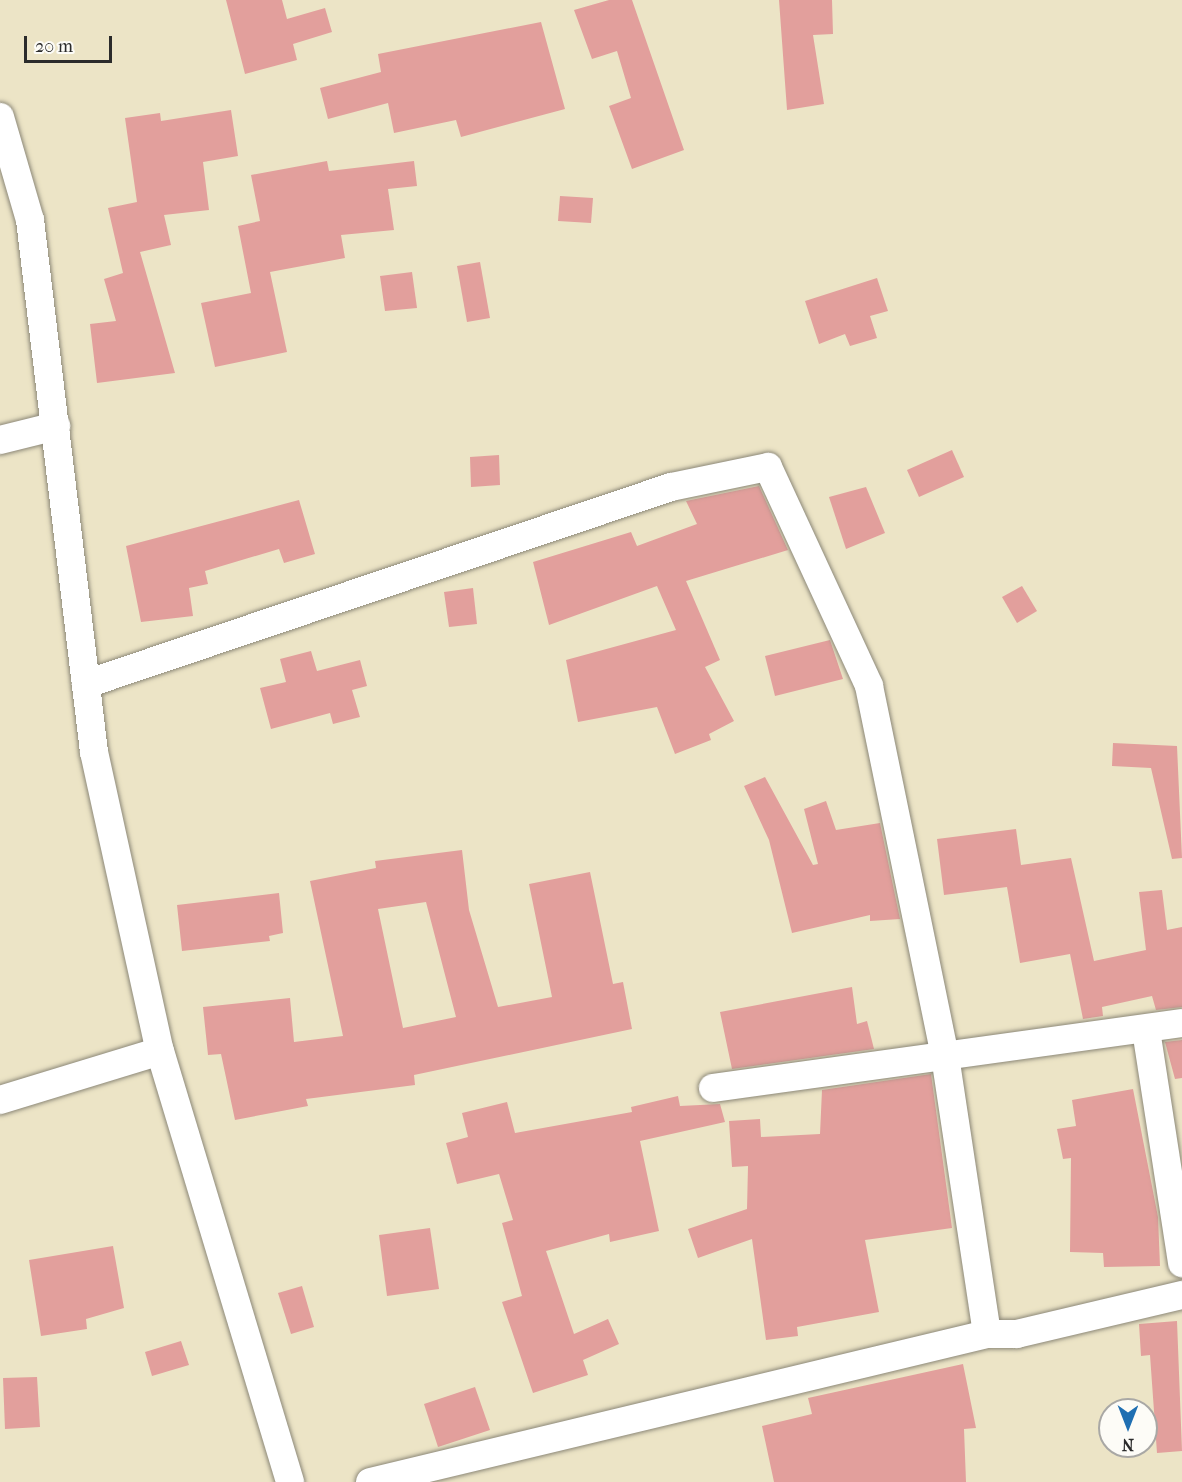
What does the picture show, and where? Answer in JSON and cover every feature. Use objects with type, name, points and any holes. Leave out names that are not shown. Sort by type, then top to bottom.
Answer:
[{"type":"street","points":[[0,117],[30,220],[94,752],[160,1051],[290,1482]]},
{"type":"street","points":[[0,440],[56,426]]},
{"type":"street","points":[[86,684],[671,487],[768,467],[869,686],[945,1056],[987,1334]]},
{"type":"street","points":[[713,1088],[1146,1030],[1182,1023]]},
{"type":"street","points":[[1146,1030],[1182,1263]]},
{"type":"street","points":[[0,1100],[160,1051]]},
{"type":"street","points":[[370,1482],[987,1334],[1017,1334],[1182,1295]]},
{"type":"building","points":[[226,0],[282,0],[287,19],[325,8],[332,32],[293,44],[297,60],[245,74]]},
{"type":"building","points":[[609,0],[632,0],[684,150],[632,169],[609,106],[631,98],[617,51],[592,59],[574,10]]},
{"type":"building","points":[[779,0],[832,0],[833,34],[813,35],[824,104],[787,110]]},
{"type":"building","points":[[541,22],[565,109],[461,137],[456,120],[394,133],[388,103],[328,119],[320,88],[381,72],[378,54]]},
{"type":"building","points":[[231,110],[238,156],[203,162],[209,210],[164,215],[171,245],[140,252],[175,373],[97,383],[90,324],[116,321],[104,279],[123,273],[108,208],[137,202],[125,118],[160,113],[161,121]]},
{"type":"building","points":[[327,161],[329,171],[414,161],[417,186],[388,189],[394,230],[341,235],[345,258],[270,272],[287,352],[215,367],[201,303],[251,293],[238,226],[260,221],[251,175]]},
{"type":"building","points":[[560,196],[593,198],[591,223],[558,221]]},
{"type":"building","points":[[480,262],[490,318],[467,322],[457,266]]},
{"type":"building","points":[[412,272],[417,308],[385,311],[380,276]]},
{"type":"building","points":[[877,278],[888,311],[870,316],[877,338],[850,346],[845,334],[819,344],[805,301]]},
{"type":"building","points":[[952,450],[964,477],[919,497],[907,470]]},
{"type":"building","points":[[499,455],[500,485],[471,487],[470,457]]},
{"type":"building","points":[[759,486],[788,550],[686,581],[720,660],[705,667],[734,721],[709,734],[711,740],[675,754],[657,707],[578,722],[566,660],[676,630],[657,586],[549,625],[533,562],[631,532],[637,546],[697,524],[686,501]]},
{"type":"building","points":[[866,487],[885,533],[846,549],[829,497]]},
{"type":"building","points":[[299,500],[315,554],[284,563],[279,549],[205,571],[208,584],[189,588],[193,616],[141,622],[126,546]]},
{"type":"building","points":[[1022,586],[1037,611],[1017,623],[1002,597]]},
{"type":"building","points":[[473,588],[477,624],[449,627],[444,592]]},
{"type":"building","points":[[830,640],[843,679],[775,696],[765,656]]},
{"type":"building","points":[[311,651],[317,671],[360,660],[367,686],[352,690],[360,717],[333,724],[330,713],[271,729],[260,688],[286,682],[280,659]]},
{"type":"building","points":[[1113,743],[1177,746],[1182,858],[1172,859],[1151,768],[1112,766]]},
{"type":"building","points":[[765,777],[813,865],[818,864],[804,809],[826,801],[836,830],[880,823],[900,919],[870,921],[870,915],[792,933],[769,840],[744,786]]},
{"type":"building","points":[[1016,829],[1021,865],[1071,858],[1094,961],[1146,950],[1139,892],[1162,890],[1167,930],[1182,927],[1182,1007],[1156,1010],[1152,996],[1102,1007],[1103,1016],[1083,1019],[1070,954],[1020,963],[1007,887],[944,895],[937,839]]},
{"type":"building","points":[[462,850],[469,910],[498,1007],[552,997],[529,884],[590,872],[613,984],[623,982],[632,1029],[414,1075],[415,1085],[306,1099],[308,1106],[235,1120],[221,1054],[208,1055],[203,1007],[290,998],[294,1042],[343,1036],[310,881],[376,868],[375,861]],"holes":[[[426,902],[456,1017],[403,1028],[378,909]]]},
{"type":"building","points":[[279,893],[283,933],[269,936],[270,941],[182,951],[177,905]]},
{"type":"building","points":[[852,987],[857,1024],[867,1021],[874,1049],[732,1069],[720,1012]]},
{"type":"building","points":[[1182,1040],[1182,1078],[1175,1079],[1165,1042]]},
{"type":"building","points":[[931,1074],[952,1228],[865,1240],[879,1312],[797,1327],[798,1336],[766,1340],[752,1239],[698,1258],[688,1229],[747,1209],[748,1166],[732,1167],[729,1121],[760,1119],[761,1137],[820,1134],[822,1090]]},
{"type":"building","points":[[1133,1089],[1158,1217],[1160,1266],[1104,1267],[1103,1253],[1070,1252],[1071,1158],[1063,1159],[1057,1129],[1076,1126],[1072,1100]]},
{"type":"building","points":[[678,1096],[680,1106],[720,1104],[725,1122],[640,1141],[659,1231],[610,1242],[609,1234],[546,1251],[574,1334],[608,1319],[619,1344],[583,1360],[588,1375],[533,1393],[502,1302],[522,1296],[502,1223],[513,1220],[499,1174],[457,1184],[446,1143],[468,1137],[462,1113],[507,1102],[515,1133],[632,1112],[631,1107]]},
{"type":"building","points":[[430,1228],[439,1289],[387,1296],[379,1235]]},
{"type":"building","points":[[113,1246],[124,1308],[86,1319],[87,1329],[41,1336],[29,1260]]},
{"type":"building","points":[[302,1286],[314,1327],[291,1334],[278,1293]]},
{"type":"building","points":[[1177,1321],[1182,1451],[1158,1453],[1158,1398],[1153,1398],[1150,1355],[1141,1356],[1139,1324]]},
{"type":"building","points":[[181,1341],[189,1365],[152,1376],[145,1352]]},
{"type":"building","points":[[963,1364],[976,1428],[964,1429],[966,1482],[774,1482],[762,1426],[812,1414],[808,1398]]},
{"type":"building","points":[[37,1377],[40,1427],[5,1429],[3,1378]]},
{"type":"building","points":[[475,1387],[490,1430],[438,1447],[424,1404]]}]
